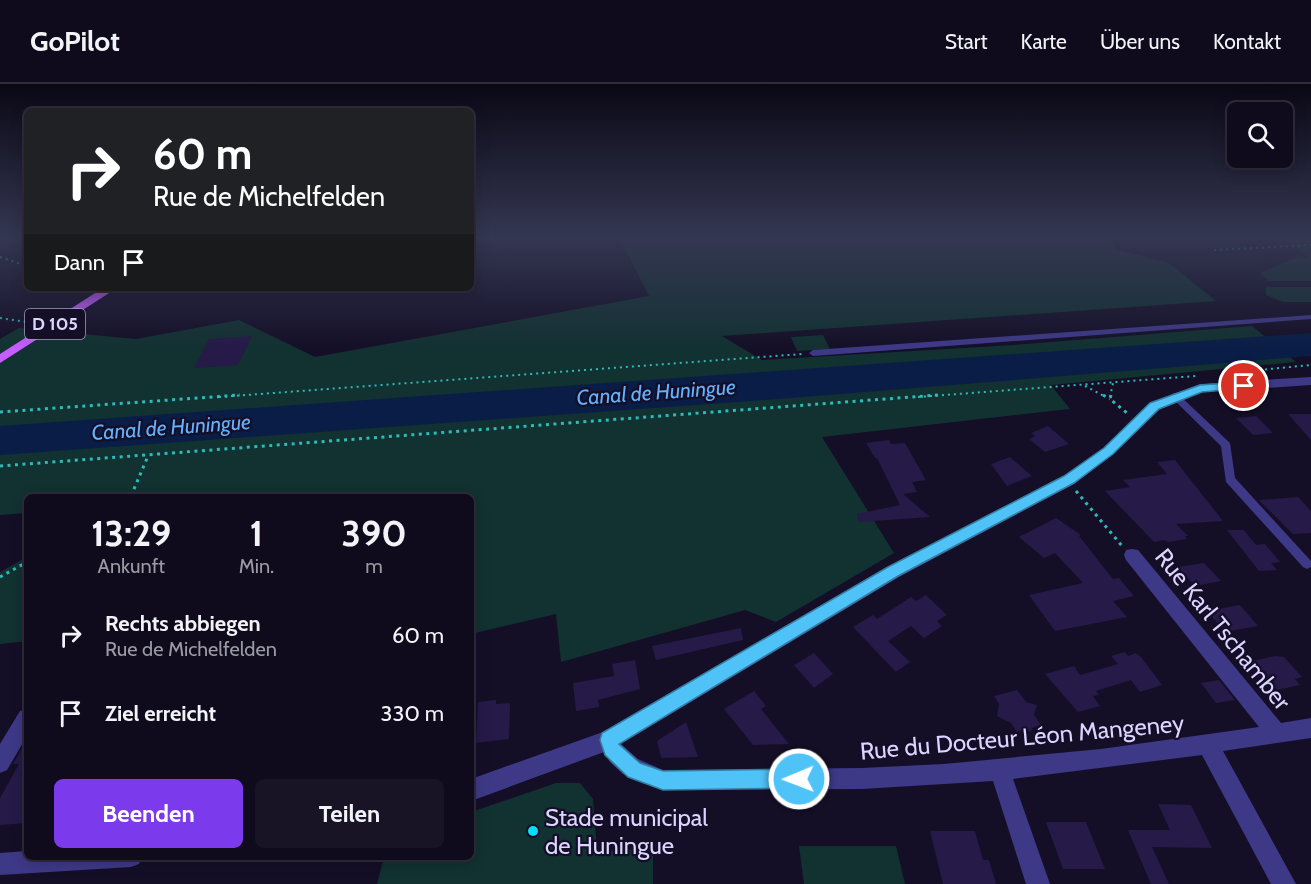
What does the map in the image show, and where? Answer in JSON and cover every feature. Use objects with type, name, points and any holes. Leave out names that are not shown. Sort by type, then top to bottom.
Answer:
[{"type":"main road","name":"D 105","points":[[0,359],[106,291]]},
{"type":"street","points":[[474,788],[609,740],[893,572],[1066,481],[1108,451],[1155,406],[1175,396],[1200,388],[1311,381]]},
{"type":"street","name":"Rue Karl Tschamber","points":[[1132,555],[1277,734]]},
{"type":"street","points":[[0,763],[24,723]]},
{"type":"street","name":"Rue du Docteur Léon Mangeney","points":[[609,740],[611,749],[634,770],[663,780],[890,778],[1000,770],[1208,746],[1311,728]]},
{"type":"street","points":[[1208,746],[1284,884]]},
{"type":"street","points":[[1000,770],[1038,884]]},
{"type":"street","points":[[0,864],[66,860]]},
{"type":"lane","points":[[813,353],[1311,317]]},
{"type":"lane","points":[[1175,396],[1226,446],[1230,479],[1307,564]]},
{"type":"path","points":[[0,318],[52,326]]},
{"type":"path","points":[[0,412],[538,375],[813,353]]},
{"type":"path","points":[[1253,371],[1311,365]]},
{"type":"path","points":[[0,466],[1206,375]]},
{"type":"path","points":[[1110,399],[1113,383]]},
{"type":"path","points":[[1083,386],[1110,399],[1138,422]]},
{"type":"path","points":[[133,494],[137,489],[142,467],[148,456]]},
{"type":"path","points":[[1066,481],[1132,555]]},
{"type":"path","points":[[0,577],[24,564]]},
{"type":"green space","points":[[638,274],[1183,274],[1216,301],[722,336],[762,360],[1014,345],[1252,326],[1296,362],[1051,385],[1070,409],[822,437],[894,553],[776,622],[745,610],[561,662],[556,614],[474,633],[474,494],[24,494],[24,513],[0,515],[0,339],[19,328],[136,339],[239,320],[315,357],[649,296]]},
{"type":"green space","points":[[1261,274],[1311,274],[1311,281],[1268,281]]},
{"type":"green space","points":[[1266,287],[1311,287],[1311,302],[1283,302],[1266,295]]},
{"type":"green space","points":[[823,335],[830,349],[797,351],[791,337]]},
{"type":"green space","points":[[24,559],[24,641],[0,644],[0,572]]},
{"type":"green space","name":"Stade municipal de Huningue","points":[[556,783],[580,783],[593,799],[597,851],[653,849],[653,884],[377,884],[383,860],[474,860],[474,811]]},
{"type":"green space","points":[[799,846],[896,846],[905,884],[804,884]]},
{"type":"water","name":"Canal de Huningue","points":[[1311,333],[1311,356],[778,399],[0,455],[0,426]]},
{"type":"building","points":[[252,336],[238,365],[194,368],[209,339]]},
{"type":"building","points":[[1288,414],[1311,414],[1311,440]]},
{"type":"building","points":[[1256,416],[1273,433],[1253,435],[1236,418]]},
{"type":"building","points":[[1048,426],[1069,444],[1045,452],[1029,439],[1035,436],[1031,433]]},
{"type":"building","points":[[889,440],[891,444],[905,443],[926,480],[912,482],[917,492],[903,494],[930,517],[858,522],[857,514],[900,505],[877,458],[866,443]]},
{"type":"building","points":[[1010,457],[1032,476],[1007,486],[991,464]]},
{"type":"building","points":[[1175,460],[1223,521],[1176,524],[1188,536],[1185,536],[1187,539],[1154,542],[1105,491],[1130,487],[1123,480],[1167,474],[1157,462]]},
{"type":"building","points":[[1298,497],[1311,511],[1311,533],[1293,534],[1259,500]]},
{"type":"building","points":[[1056,518],[1081,535],[1079,536],[1113,579],[1119,578],[1134,596],[1113,601],[1127,617],[1055,631],[1029,595],[1083,583],[1055,553],[1044,558],[1019,537]]},
{"type":"building","points":[[1227,530],[1244,530],[1256,545],[1265,544],[1280,562],[1271,563],[1277,570],[1259,571]]},
{"type":"building","points":[[1204,563],[1221,581],[1195,586],[1178,567]]},
{"type":"building","points":[[926,595],[947,615],[937,621],[942,626],[924,638],[911,626],[888,641],[910,662],[896,672],[853,627],[873,615],[877,619],[911,597],[916,601]]},
{"type":"building","points":[[1240,605],[1258,626],[1225,632],[1207,611]]},
{"type":"building","points":[[741,628],[743,640],[656,660],[652,646]]},
{"type":"building","points":[[1125,652],[1128,656],[1136,653],[1141,657],[1162,685],[1140,692],[1131,680],[1096,691],[1099,695],[1093,696],[1100,706],[1078,712],[1045,674],[1074,666],[1080,675],[1118,664],[1111,656]]},
{"type":"building","points":[[814,653],[833,674],[814,688],[794,665]]},
{"type":"building","points":[[1275,656],[1284,657],[1302,677],[1295,679],[1300,685],[1277,690],[1252,661]]},
{"type":"building","points":[[635,660],[640,689],[598,700],[599,707],[576,711],[573,683],[614,676],[612,664]]},
{"type":"building","points":[[1219,680],[1235,700],[1216,703],[1201,683]]},
{"type":"building","points":[[1017,690],[1026,702],[1037,705],[1034,715],[1041,725],[1032,728],[1031,732],[1024,729],[1017,732],[1011,723],[997,716],[999,704],[994,696]]},
{"type":"building","points":[[754,691],[766,706],[761,709],[789,744],[753,745],[724,709]]},
{"type":"building","points":[[496,700],[496,704],[510,703],[509,739],[476,743],[478,702]]},
{"type":"building","points":[[686,722],[698,757],[661,758],[657,741]]},
{"type":"building","points":[[24,745],[24,823],[0,825],[0,798],[19,764],[13,764]]},
{"type":"building","points":[[1158,804],[1191,805],[1212,848],[1152,847],[1169,884],[1151,884],[1128,830],[1170,830]]},
{"type":"building","points":[[1046,822],[1086,822],[1105,869],[1063,869]]},
{"type":"building","points":[[930,831],[975,831],[983,860],[989,860],[996,884],[943,884]]},
{"type":"place","name":"Stade municipal de Huningue","points":[[533,831]]},
{"type":"route","points":[[799,779],[663,780],[634,770],[611,749],[609,740],[893,572],[1069,480],[1108,451],[1155,406],[1175,396],[1200,388],[1244,386]]}]
